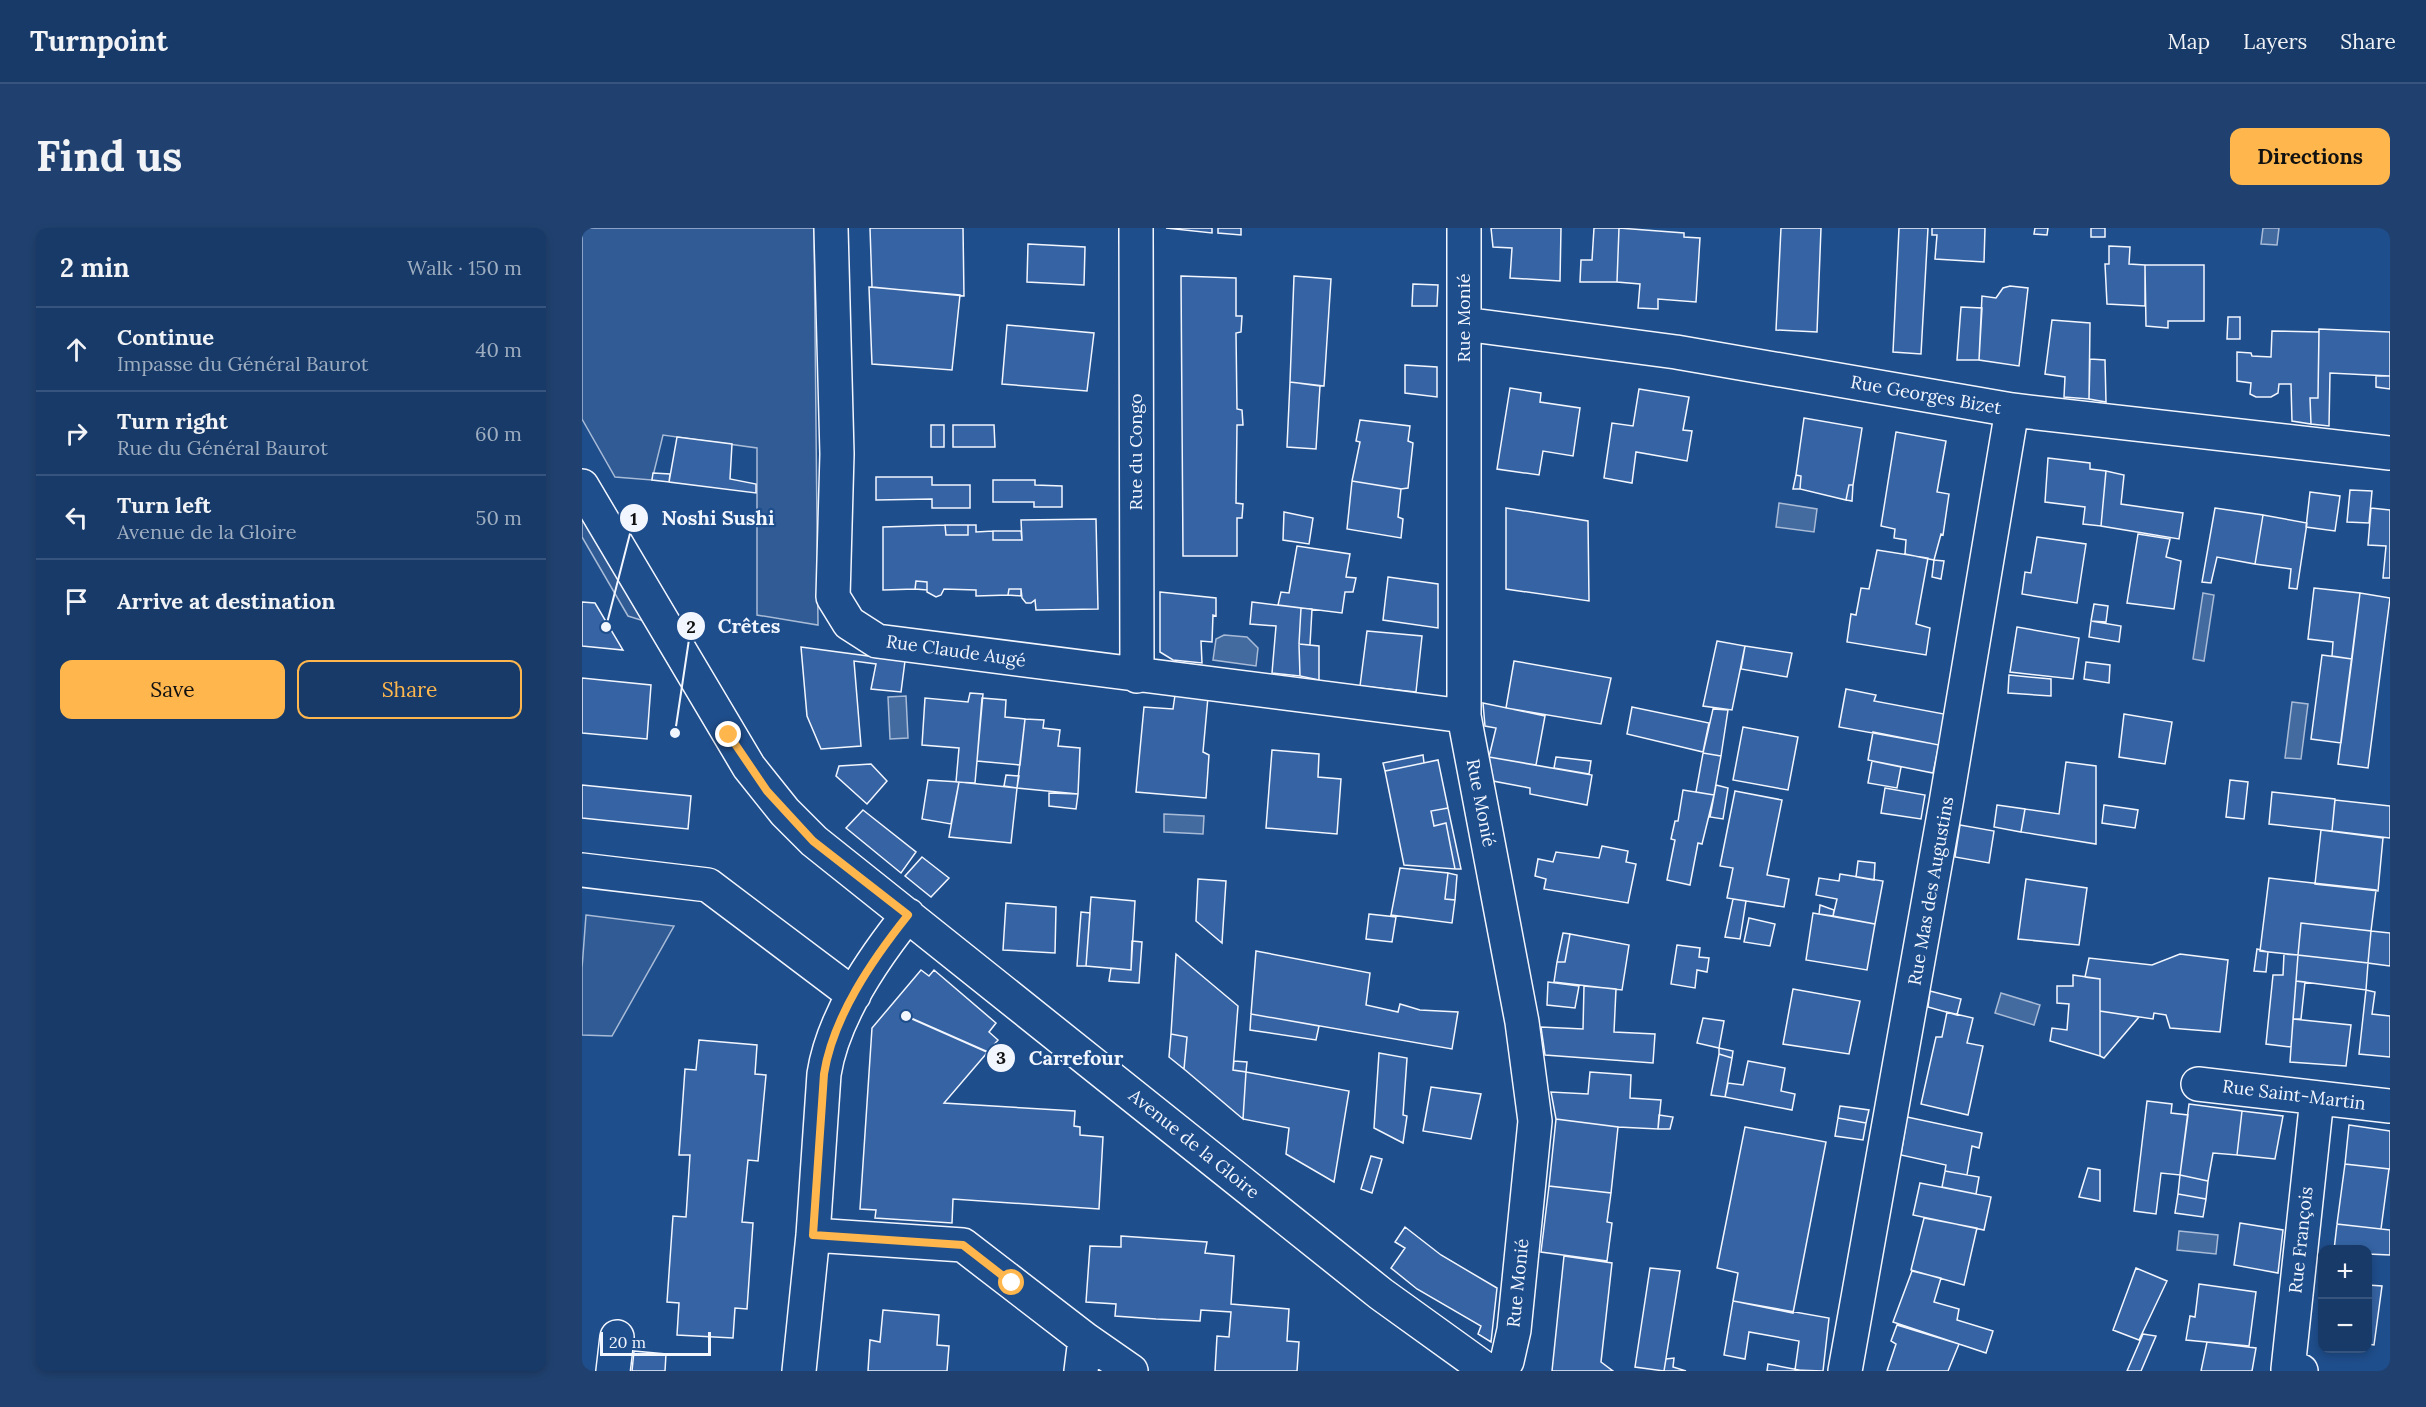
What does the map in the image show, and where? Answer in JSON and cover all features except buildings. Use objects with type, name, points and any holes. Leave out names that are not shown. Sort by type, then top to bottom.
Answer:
[{"type":"street","name":"Rue Claude Augé","points":[[831,228],[837,454],[833,597],[849,623],[877,641],[1464,716]]},
{"type":"street","name":"Rue du Congo","points":[[1136,228],[1137,676]]},
{"type":"street","name":"Rue Monié","points":[[1464,228],[1464,716],[1522,1022],[1535,1121],[1514,1330],[1507,1361],[1501,1371]]},
{"type":"street","name":"Rue Georges Bizet","points":[[1464,324],[1676,352],[2012,410],[2390,453]]},
{"type":"street","name":"Rue Mas des Augustins","points":[[1845,1371],[1944,815],[2012,410]]},
{"type":"street","name":"Avenue de la Gloire","points":[[582,486],[729,735],[767,791],[813,841],[1381,1294],[1488,1371]]},
{"type":"street","points":[[582,870],[708,885],[854,995]]},
{"type":"street","points":[[799,1371],[813,1235],[824,1074],[828,1051],[837,1026],[854,995],[908,915]]},
{"type":"street","name":"Rue Saint-Martin","points":[[2198,1083],[2390,1106]]},
{"type":"street","name":"Rue François","points":[[2301,1371],[2288,1369],[2316,1098]]},
{"type":"street","points":[[813,1235],[963,1245],[1085,1339],[1131,1371]]},
{"type":"street","points":[[614,1371],[617,1337]]},
{"type":"street","points":[[1082,1371],[1085,1339]]},
{"type":"shaded area","points":[[582,228],[814,228],[818,625],[757,615],[757,448],[663,435],[652,480],[615,477],[582,419]]},
{"type":"shaded area","points":[[2263,228],[2279,228],[2277,245],[2261,244]]},
{"type":"shaded area","points":[[1779,503],[1817,509],[1814,532],[1776,527]]},
{"type":"shaded area","points":[[582,515],[644,621],[628,616],[582,537]]},
{"type":"shaded area","points":[[2203,593],[2214,595],[2204,661],[2193,659]]},
{"type":"shaded area","points":[[1224,635],[1247,637],[1258,648],[1256,666],[1213,660],[1216,639]]},
{"type":"shaded area","points":[[906,696],[908,738],[890,739],[888,697]]},
{"type":"shaded area","points":[[2292,702],[2308,704],[2301,759],[2285,758]]},
{"type":"shaded area","points":[[1164,814],[1204,816],[1203,834],[1164,832]]},
{"type":"shaded area","points":[[586,915],[674,926],[612,1036],[582,1035],[582,968]]},
{"type":"shaded area","points":[[2001,993],[2040,1005],[2034,1025],[1995,1013]]},
{"type":"shaded area","points":[[2179,1231],[2218,1235],[2216,1254],[2177,1250]]},
{"type":"place","name":"Noshi Sushi","points":[[606,627]]},
{"type":"place","name":"Crêtes","points":[[675,733]]},
{"type":"place","name":"Carrefour","points":[[906,1016]]},
{"type":"route","points":[[729,735],[767,791],[813,841],[908,915],[854,995],[837,1026],[828,1051],[824,1074],[813,1235],[963,1245],[1012,1283]]}]
